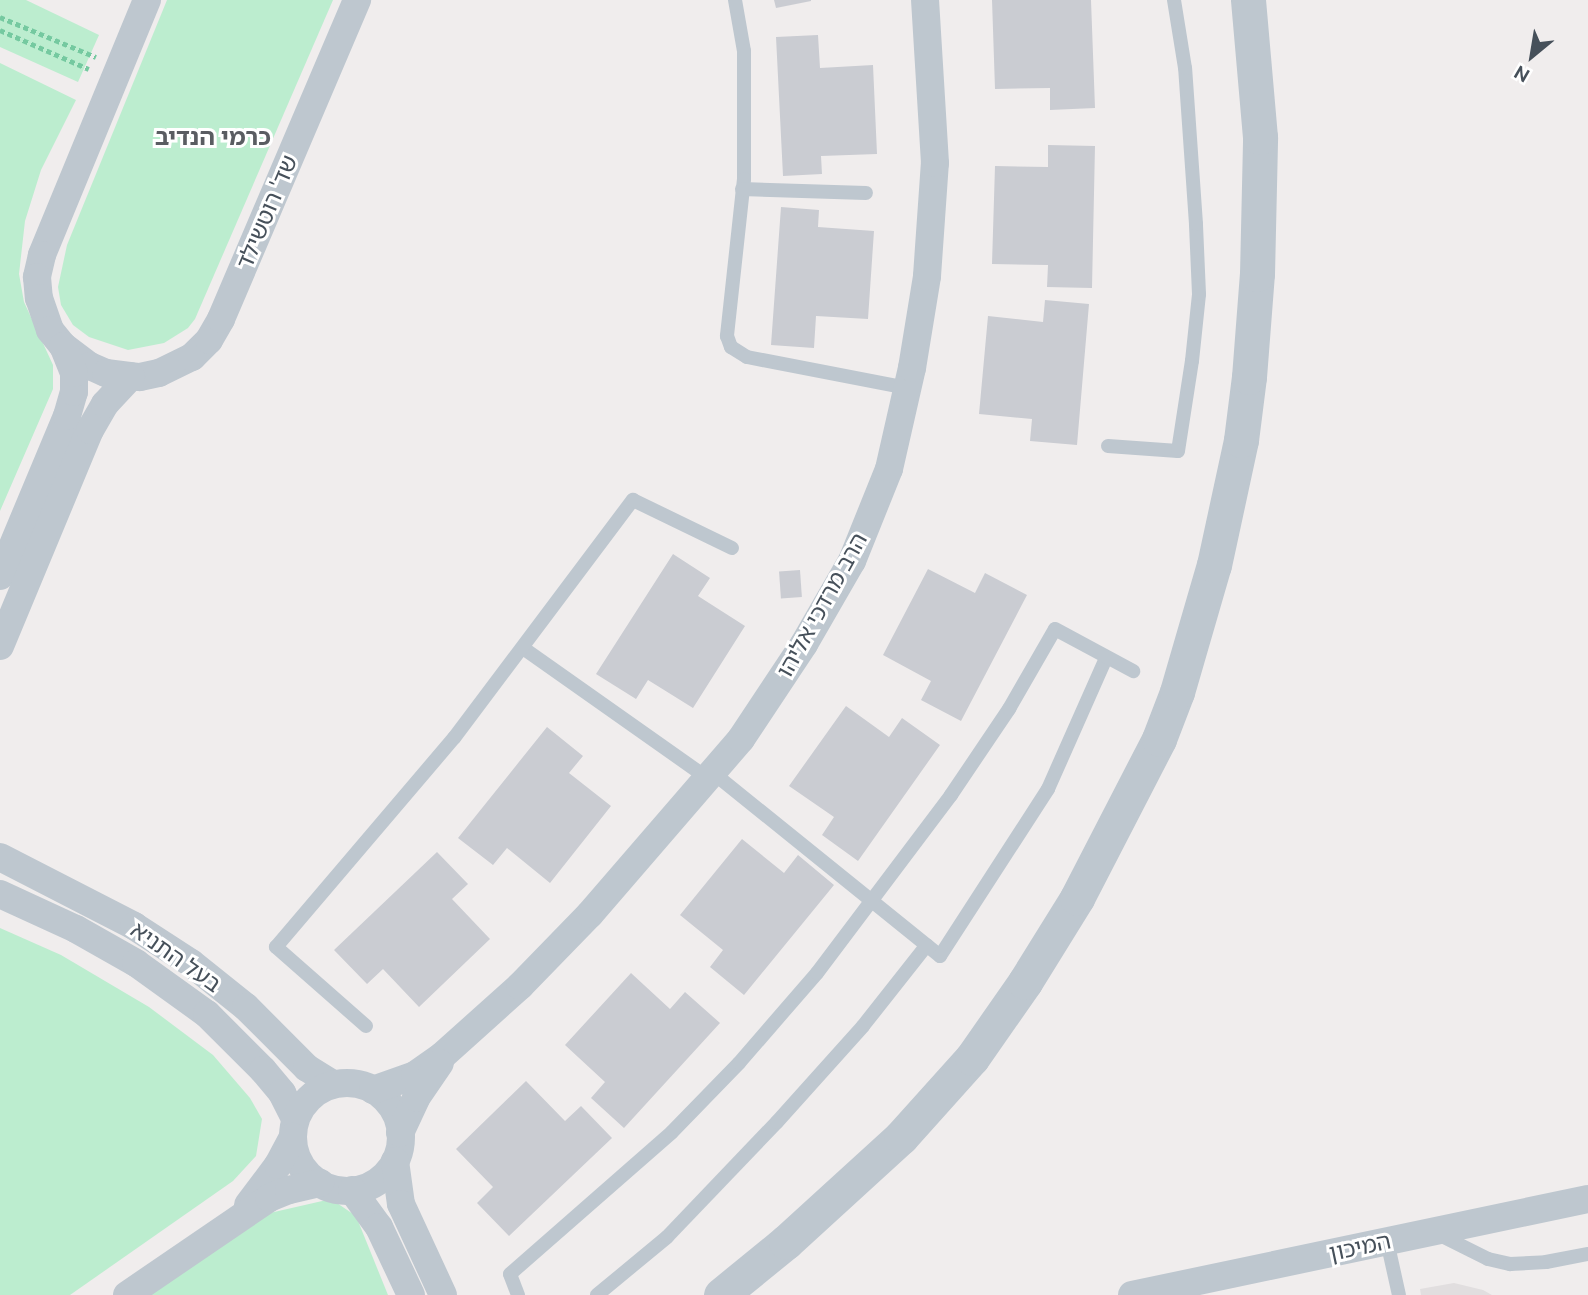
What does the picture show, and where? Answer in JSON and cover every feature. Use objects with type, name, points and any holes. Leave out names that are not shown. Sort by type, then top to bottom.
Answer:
[{"type":"street","name":"שד' רוטשילד","points":[[0,576],[67,416],[74,392],[74,373],[62,346],[50,330],[39,298],[37,277],[42,256],[147,0]]},
{"type":"street","name":"שד' רוטשילד","points":[[62,346],[98,370],[131,376],[159,373],[192,357],[209,340],[221,320],[357,0]]},
{"type":"street","name":"הרב מרדכי אליהו","points":[[373,1090],[415,1075],[450,1050],[520,986],[581,923],[741,739],[804,644],[852,561],[889,469],[908,388],[927,276],[934,163],[925,0]]},
{"type":"street","points":[[721,1295],[815,1216],[901,1137],[972,1058],[1025,982],[1077,898],[1159,739],[1177,692],[1214,565],[1241,440],[1249,377],[1257,274],[1260,137],[1248,0]]},
{"type":"street","points":[[0,646],[90,430],[105,404],[131,376]]},
{"type":"street","name":"בעל התניא","points":[[0,857],[124,920],[191,963],[246,1007],[307,1068],[333,1084]]},
{"type":"street","name":"בעל התניא","points":[[0,894],[76,929],[136,963],[207,1014],[282,1093],[294,1128]]},
{"type":"street","name":"הרב מרדכי אליהו","points":[[400,1133],[416,1098],[450,1050]]},
{"type":"street","points":[[237,1218],[278,1165],[310,1097],[333,1084],[347,1083],[373,1090],[387,1101],[396,1116],[400,1133],[395,1161],[401,1204],[443,1295]]},
{"type":"street","points":[[294,1128],[296,1156],[306,1171],[320,1184]]},
{"type":"street","points":[[127,1295],[237,1218],[289,1190],[320,1184],[352,1190],[376,1182],[395,1161]]},
{"type":"street","points":[[352,1190],[379,1227],[411,1295]]},
{"type":"street","name":"המיכון","points":[[1132,1295],[1588,1199]]},
{"type":"lane","points":[[735,0],[744,51],[742,189],[727,336],[731,347],[747,357],[908,388]]},
{"type":"lane","points":[[1108,446],[1178,451],[1192,361],[1199,294],[1196,224],[1185,68],[1174,0]]},
{"type":"lane","points":[[742,189],[866,193]]},
{"type":"lane","points":[[366,1026],[276,947],[454,738],[634,500],[732,548]]},
{"type":"lane","points":[[518,1295],[510,1274],[672,1132],[739,1063],[817,973],[951,795],[1009,709],[1055,629],[1133,671]]},
{"type":"lane","points":[[523,648],[710,775],[940,956],[1048,789],[1106,658]]},
{"type":"lane","points":[[597,1295],[667,1237],[715,1187],[863,1026],[927,945]]},
{"type":"lane","points":[[1434,1231],[1488,1259],[1510,1264],[1546,1262],[1588,1254]]},
{"type":"lane","points":[[1387,1241],[1399,1295]]},
{"type":"path","points":[[0,18],[117,74]]},
{"type":"path","points":[[0,30],[117,74]]},
{"type":"shaded area","points":[[1454,1283],[1492,1295],[1421,1295],[1420,1289]]},
{"type":"green space","points":[[0,0],[26,0],[99,35],[78,82],[0,47]]},
{"type":"green space","points":[[167,0],[333,0],[195,319],[188,328],[164,343],[128,350],[89,337],[73,325],[61,305],[58,287],[67,245]]},
{"type":"green space","points":[[0,63],[76,100],[41,170],[25,221],[19,274],[24,302],[53,365],[53,389],[0,511]]},
{"type":"green space","points":[[0,928],[61,955],[149,1007],[213,1055],[250,1098],[262,1119],[256,1156],[233,1181],[70,1295],[0,1295]]},
{"type":"green space","points":[[331,1199],[356,1216],[388,1295],[139,1295],[261,1215]]},
{"type":"building","points":[[774,0],[811,0],[811,1],[776,8]]},
{"type":"building","points":[[992,0],[1091,0],[1095,108],[1050,110],[1050,88],[995,89]]},
{"type":"building","points":[[818,35],[820,68],[873,65],[877,154],[821,156],[822,174],[783,176],[776,37]]},
{"type":"building","points":[[1048,145],[1095,146],[1092,288],[1047,287],[1048,265],[992,264],[995,166],[1048,167]]},
{"type":"building","points":[[781,207],[819,210],[818,227],[874,231],[868,319],[816,316],[814,348],[771,345]]},
{"type":"building","points":[[1045,300],[1089,304],[1077,445],[1030,441],[1032,419],[979,414],[988,316],[1043,322]]},
{"type":"building","points":[[673,554],[710,578],[698,596],[745,626],[693,708],[648,680],[636,699],[596,674]]},
{"type":"building","points":[[928,569],[975,593],[985,573],[1027,595],[961,721],[921,700],[931,681],[883,655]]},
{"type":"building","points":[[800,570],[802,597],[781,598],[779,571]]},
{"type":"building","points":[[846,706],[889,737],[902,718],[940,745],[858,861],[822,835],[834,817],[789,786]]},
{"type":"building","points":[[547,727],[583,756],[569,773],[611,806],[550,883],[507,848],[493,865],[458,838]]},
{"type":"building","points":[[742,839],[784,873],[798,855],[834,885],[744,995],[710,967],[723,950],[680,915]]},
{"type":"building","points":[[437,852],[468,884],[452,899],[490,939],[419,1007],[383,969],[367,984],[334,950]]},
{"type":"building","points":[[631,973],[670,1009],[685,992],[720,1023],[624,1128],[591,1098],[605,1082],[565,1045]]},
{"type":"building","points":[[526,1081],[565,1121],[581,1106],[612,1138],[509,1236],[477,1203],[493,1187],[456,1149]]},
{"type":"district","name":"כרמי הנדיב","points":[[213,137]]}]
